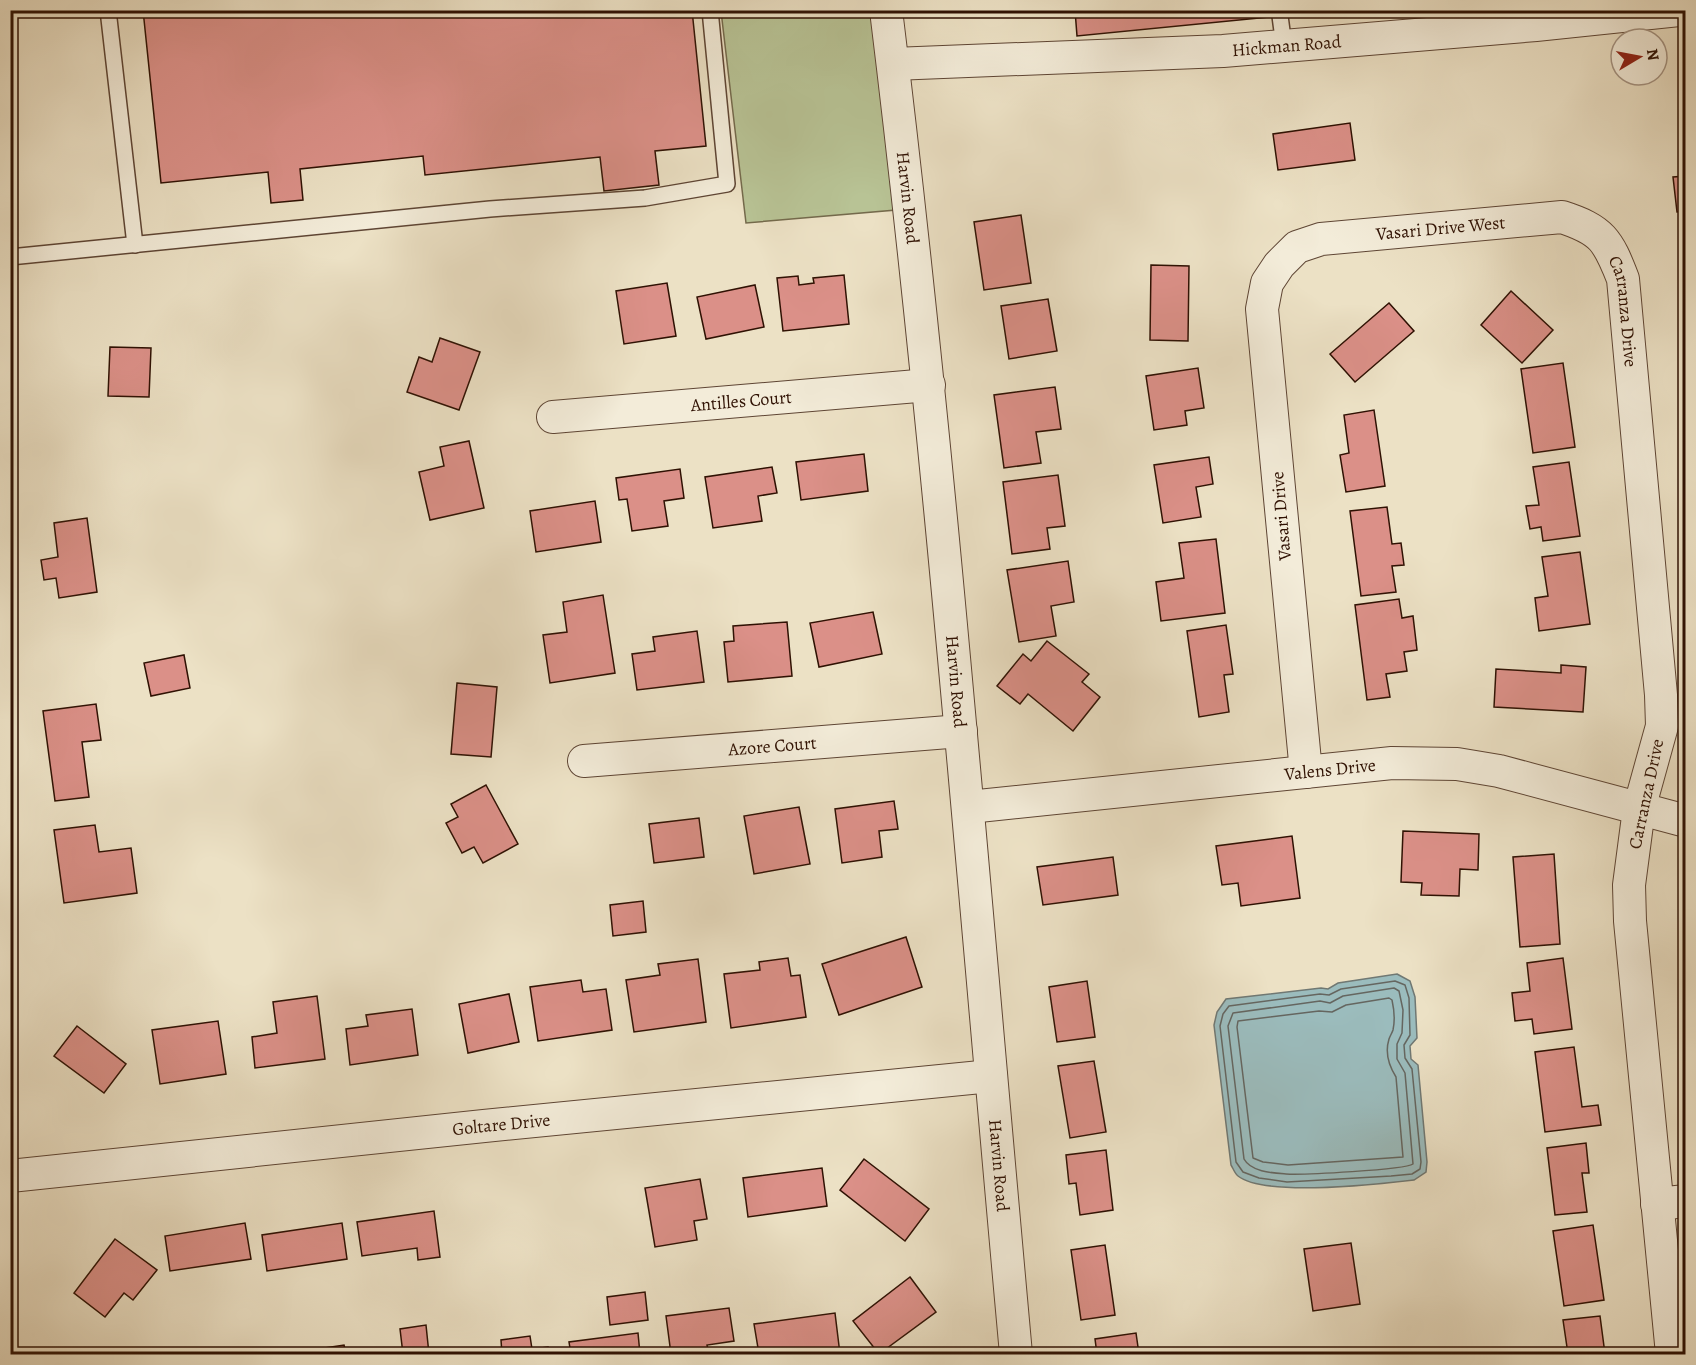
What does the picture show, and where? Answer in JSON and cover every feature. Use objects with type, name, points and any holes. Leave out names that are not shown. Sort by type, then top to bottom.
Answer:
[{"type":"street","name":"Harvin Road","points":[[886,10],[929,385],[969,807],[1016,1354]]},
{"type":"street","name":"Hickman Road","points":[[893,64],[1223,51],[1282,31],[1679,10]]},
{"type":"street","name":"Vasari Drive West","points":[[1278,265],[1297,247],[1321,239],[1562,217],[1587,225],[1604,238]]},
{"type":"street","name":"Carranza Drive","points":[[1604,238],[1623,279],[1661,695],[1662,726],[1640,809],[1629,885],[1630,909],[1671,1203],[1671,1354]]},
{"type":"street","name":"Vasari Drive","points":[[1278,265],[1267,283],[1262,309],[1306,772]]},
{"type":"street","name":"Antilles Court","points":[[553,417],[929,385]]},
{"type":"street","name":"Azore Court","points":[[584,761],[960,731]]},
{"type":"street","name":"Valens Drive","points":[[969,807],[1392,763],[1457,764],[1499,771],[1686,820]]},
{"type":"street","name":"Goltare Drive","points":[[10,1176],[991,1076]]},
{"type":"lane","points":[[108,10],[135,245]]},
{"type":"lane","points":[[10,257],[490,209],[645,198],[728,184],[710,10]]},
{"type":"green space","points":[[721,11],[874,11],[896,210],[746,223]]},
{"type":"water","points":[[1397,974],[1410,981],[1415,997],[1417,1038],[1410,1046],[1411,1059],[1418,1065],[1426,1172],[1414,1180],[1296,1188],[1252,1182],[1238,1176],[1231,1165],[1214,1025],[1217,1012],[1226,999],[1328,989],[1338,983]]},
{"type":"building","points":[[143,10],[692,10],[706,146],[655,151],[659,185],[604,191],[600,157],[425,175],[423,156],[300,169],[303,200],[271,203],[268,172],[161,183]]},
{"type":"building","points":[[1075,10],[1339,10],[1077,36]]},
{"type":"building","points":[[1350,123],[1355,160],[1278,170],[1273,134]]},
{"type":"building","points":[[1686,176],[1686,211],[1677,212],[1673,177]]},
{"type":"building","points":[[1021,215],[1031,283],[984,290],[974,222]]},
{"type":"building","points":[[1151,265],[1189,266],[1188,341],[1150,340]]},
{"type":"building","points":[[844,275],[849,324],[783,331],[777,278],[798,276],[799,285],[814,283],[813,278]]},
{"type":"building","points":[[667,283],[676,336],[624,344],[616,291]]},
{"type":"building","points":[[755,285],[764,327],[706,339],[697,297]]},
{"type":"building","points":[[1511,291],[1553,330],[1522,363],[1481,325]]},
{"type":"building","points":[[1048,299],[1057,351],[1009,359],[1001,306]]},
{"type":"building","points":[[1389,303],[1414,331],[1355,382],[1330,354]]},
{"type":"building","points":[[440,338],[480,352],[459,410],[407,392],[419,357],[432,362]]},
{"type":"building","points":[[110,347],[151,348],[149,397],[108,396]]},
{"type":"building","points":[[1563,363],[1575,447],[1533,453],[1521,369]]},
{"type":"building","points":[[1198,368],[1204,408],[1185,411],[1187,425],[1154,430],[1146,376]]},
{"type":"building","points":[[1055,387],[1061,429],[1036,432],[1041,463],[1004,468],[994,395]]},
{"type":"building","points":[[1374,410],[1385,486],[1346,492],[1340,455],[1349,453],[1344,415]]},
{"type":"building","points":[[469,441],[484,508],[430,520],[419,472],[444,466],[440,447]]},
{"type":"building","points":[[864,454],[868,491],[801,500],[796,462]]},
{"type":"building","points":[[1209,457],[1213,484],[1196,487],[1201,517],[1163,523],[1154,465]]},
{"type":"building","points":[[1569,462],[1580,536],[1543,541],[1541,527],[1530,529],[1526,506],[1539,505],[1533,467]]},
{"type":"building","points":[[772,467],[777,493],[758,496],[762,521],[713,528],[705,477]]},
{"type":"building","points":[[680,469],[684,498],[664,501],[668,526],[632,531],[627,499],[619,500],[616,478]]},
{"type":"building","points":[[1058,475],[1065,526],[1047,528],[1050,549],[1012,554],[1003,482]]},
{"type":"building","points":[[595,501],[601,542],[536,552],[530,511]]},
{"type":"building","points":[[1387,507],[1392,544],[1401,543],[1404,565],[1392,566],[1396,592],[1361,596],[1350,511]]},
{"type":"building","points":[[87,518],[97,592],[59,598],[56,578],[44,580],[41,560],[58,557],[54,523]]},
{"type":"building","points":[[1216,539],[1225,613],[1161,621],[1156,582],[1184,578],[1179,543]]},
{"type":"building","points":[[1580,552],[1590,624],[1539,631],[1535,598],[1548,596],[1542,557]]},
{"type":"building","points":[[1068,561],[1074,602],[1051,606],[1056,636],[1019,642],[1007,570]]},
{"type":"building","points":[[603,595],[615,673],[550,683],[543,635],[567,632],[563,602]]},
{"type":"building","points":[[1399,599],[1402,618],[1413,616],[1417,650],[1404,652],[1407,671],[1386,674],[1390,697],[1367,700],[1355,605]]},
{"type":"building","points":[[873,612],[882,654],[819,667],[810,623]]},
{"type":"building","points":[[787,622],[792,676],[728,682],[724,642],[734,641],[733,626]]},
{"type":"building","points":[[1226,625],[1233,674],[1224,675],[1229,712],[1199,717],[1187,631]]},
{"type":"building","points":[[697,631],[704,682],[637,690],[632,654],[655,651],[653,637]]},
{"type":"building","points":[[1047,641],[1089,674],[1082,682],[1100,697],[1073,731],[1028,694],[1020,704],[997,686],[1023,654],[1031,661]]},
{"type":"building","points":[[184,655],[190,688],[151,696],[144,663]]},
{"type":"building","points":[[1561,665],[1586,667],[1583,712],[1494,707],[1496,669],[1561,673]]},
{"type":"building","points":[[457,683],[497,687],[491,757],[451,754]]},
{"type":"building","points":[[96,704],[101,740],[82,742],[89,797],[55,801],[43,711]]},
{"type":"building","points":[[486,785],[518,844],[483,863],[474,847],[462,853],[446,823],[458,817],[451,804]]},
{"type":"building","points":[[894,801],[898,829],[879,831],[882,857],[842,863],[835,809]]},
{"type":"building","points":[[799,807],[810,864],[754,874],[744,816]]},
{"type":"building","points":[[699,818],[704,857],[654,863],[649,824]]},
{"type":"building","points":[[95,825],[99,852],[131,848],[137,893],[64,903],[54,830]]},
{"type":"building","points":[[1403,831],[1479,834],[1478,870],[1460,869],[1459,896],[1421,895],[1422,883],[1401,882]]},
{"type":"building","points":[[1292,836],[1300,898],[1241,906],[1238,883],[1222,885],[1216,846]]},
{"type":"building","points":[[1554,854],[1560,944],[1520,947],[1513,857]]},
{"type":"building","points":[[1113,857],[1118,895],[1043,905],[1037,867]]},
{"type":"building","points":[[643,901],[646,932],[613,936],[610,905]]},
{"type":"building","points":[[906,937],[922,987],[839,1015],[822,964]]},
{"type":"building","points":[[788,958],[791,976],[800,975],[806,1017],[731,1028],[724,974],[760,970],[759,962]]},
{"type":"building","points":[[1563,958],[1572,1029],[1534,1034],[1532,1019],[1515,1021],[1512,993],[1530,991],[1527,963]]},
{"type":"building","points":[[698,959],[706,1022],[634,1032],[626,980],[660,975],[658,964]]},
{"type":"building","points":[[581,980],[583,992],[606,989],[612,1030],[538,1041],[530,987]]},
{"type":"building","points":[[1087,981],[1095,1037],[1057,1042],[1049,987]]},
{"type":"building","points":[[509,994],[519,1042],[468,1053],[459,1004]]},
{"type":"building","points":[[317,996],[325,1059],[255,1068],[252,1037],[277,1033],[273,1002]]},
{"type":"building","points":[[412,1009],[418,1055],[350,1065],[346,1029],[368,1026],[366,1015]]},
{"type":"building","points":[[218,1021],[226,1074],[160,1084],[152,1030]]},
{"type":"building","points":[[77,1026],[126,1064],[104,1093],[54,1056]]},
{"type":"building","points":[[1574,1047],[1582,1107],[1598,1105],[1601,1125],[1545,1132],[1535,1052]]},
{"type":"building","points":[[1094,1061],[1106,1132],[1070,1138],[1058,1066]]},
{"type":"building","points":[[1586,1143],[1589,1173],[1582,1173],[1587,1212],[1555,1215],[1547,1148]]},
{"type":"building","points":[[1106,1150],[1113,1210],[1080,1215],[1076,1183],[1069,1184],[1066,1155]]},
{"type":"building","points":[[864,1159],[929,1209],[905,1241],[840,1190]]},
{"type":"building","points":[[822,1168],[827,1206],[748,1217],[743,1178]]},
{"type":"building","points":[[700,1179],[707,1219],[694,1221],[697,1240],[655,1247],[645,1188]]},
{"type":"building","points":[[434,1211],[440,1257],[418,1260],[417,1248],[362,1256],[357,1222]]},
{"type":"building","points":[[245,1223],[251,1259],[170,1271],[165,1236]]},
{"type":"building","points":[[342,1223],[347,1259],[267,1271],[262,1235]]},
{"type":"building","points":[[1593,1225],[1604,1300],[1564,1306],[1553,1231]]},
{"type":"building","points":[[115,1239],[157,1270],[133,1300],[124,1293],[105,1317],[74,1293]]},
{"type":"building","points":[[1351,1243],[1360,1304],[1313,1311],[1304,1249]]},
{"type":"building","points":[[1105,1245],[1115,1315],[1081,1320],[1071,1250]]},
{"type":"building","points":[[910,1277],[936,1312],[879,1354],[853,1321]]},
{"type":"building","points":[[645,1292],[648,1320],[610,1325],[607,1297]]},
{"type":"building","points":[[729,1308],[734,1341],[707,1345],[709,1354],[671,1354],[666,1316]]},
{"type":"building","points":[[835,1313],[840,1354],[759,1354],[754,1324]]},
{"type":"building","points":[[1600,1316],[1605,1354],[1568,1354],[1563,1320]]},
{"type":"building","points":[[426,1325],[429,1354],[403,1354],[400,1329]]},
{"type":"building","points":[[638,1333],[640,1354],[571,1354],[569,1342]]},
{"type":"building","points":[[1136,1333],[1139,1354],[1097,1354],[1095,1339]]},
{"type":"building","points":[[530,1336],[532,1349],[548,1347],[549,1354],[502,1354],[501,1340]]},
{"type":"building","points":[[344,1345],[346,1354],[284,1354]]},
{"type":"building","points":[[453,1351],[453,1354],[429,1354]]}]
